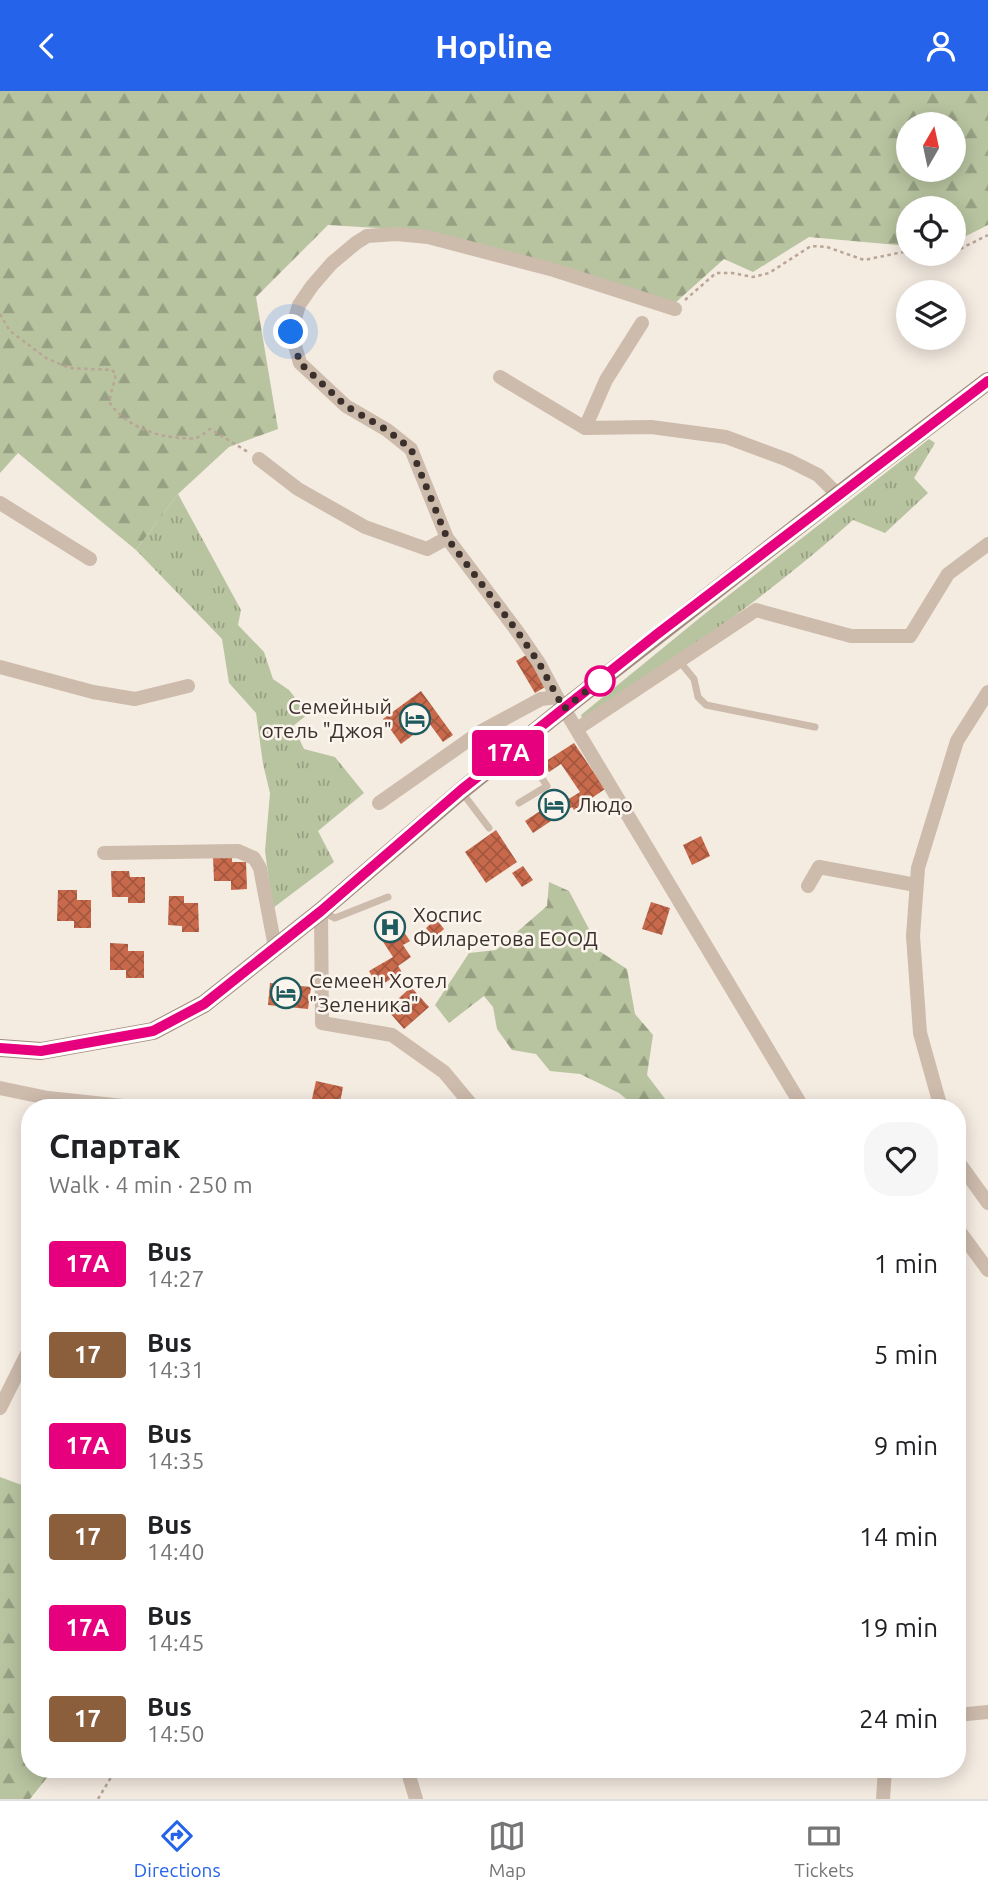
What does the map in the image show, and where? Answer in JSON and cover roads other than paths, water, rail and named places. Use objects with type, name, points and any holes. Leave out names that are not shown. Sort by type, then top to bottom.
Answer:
[{"type":"main road","points":[[0,1048],[41,1051],[153,1031],[204,1004],[321,911],[461,790],[519,745],[560,703],[988,381]]},
{"type":"street","points":[[675,309],[554,271],[428,237],[396,233],[367,236],[332,263],[299,305],[291,332],[300,363],[346,406],[387,430],[411,449],[447,538],[539,663],[560,703],[798,1099]]},
{"type":"street","points":[[585,428],[606,380],[642,323]]},
{"type":"street","points":[[500,377],[585,428],[651,427],[726,437],[788,460],[818,475],[838,495]]},
{"type":"street","points":[[259,459],[298,489],[365,527],[427,549],[447,538]]},
{"type":"street","points":[[0,503],[90,559]]},
{"type":"street","points":[[577,729],[756,610],[851,636],[910,636],[948,574],[988,544]]},
{"type":"street","points":[[0,667],[93,692],[135,699],[188,686]]},
{"type":"street","points":[[938,1099],[920,1033],[913,936],[918,868],[957,741],[988,692]]},
{"type":"street","points":[[379,803],[480,731],[541,699],[560,703]]},
{"type":"street","points":[[104,853],[238,851],[254,858],[260,868],[275,947]]},
{"type":"street","points":[[808,885],[819,867],[916,885]]},
{"type":"street","points":[[321,911],[322,1023],[392,1035],[444,1072],[466,1099]]},
{"type":"street","points":[[0,1088],[57,1099]]},
{"type":"street","points":[[966,1172],[988,1203]]},
{"type":"street","points":[[966,1240],[988,1270]]},
{"type":"street","points":[[0,1408],[21,1366]]},
{"type":"street","points":[[966,1714],[988,1712]]},
{"type":"street","points":[[410,1778],[416,1799]]},
{"type":"street","points":[[883,1799],[884,1778]]},
{"type":"lane","points":[[680,662],[694,679],[698,697],[706,705],[815,727]]},
{"type":"lane","points":[[519,745],[547,786],[519,803]]},
{"type":"lane","points":[[461,790],[489,828]]},
{"type":"lane","points":[[321,911],[335,918],[388,897]]},
{"type":"place","name":"Семейный отель \"Джоя\"","points":[[415,719]]},
{"type":"place","name":"Людо","points":[[554,805]]},
{"type":"place","name":"Хоспис Филаретова ЕООД","points":[[390,927]]},
{"type":"place","name":"Семеен Хотел \"Зеленика\"","points":[[286,993]]}]
